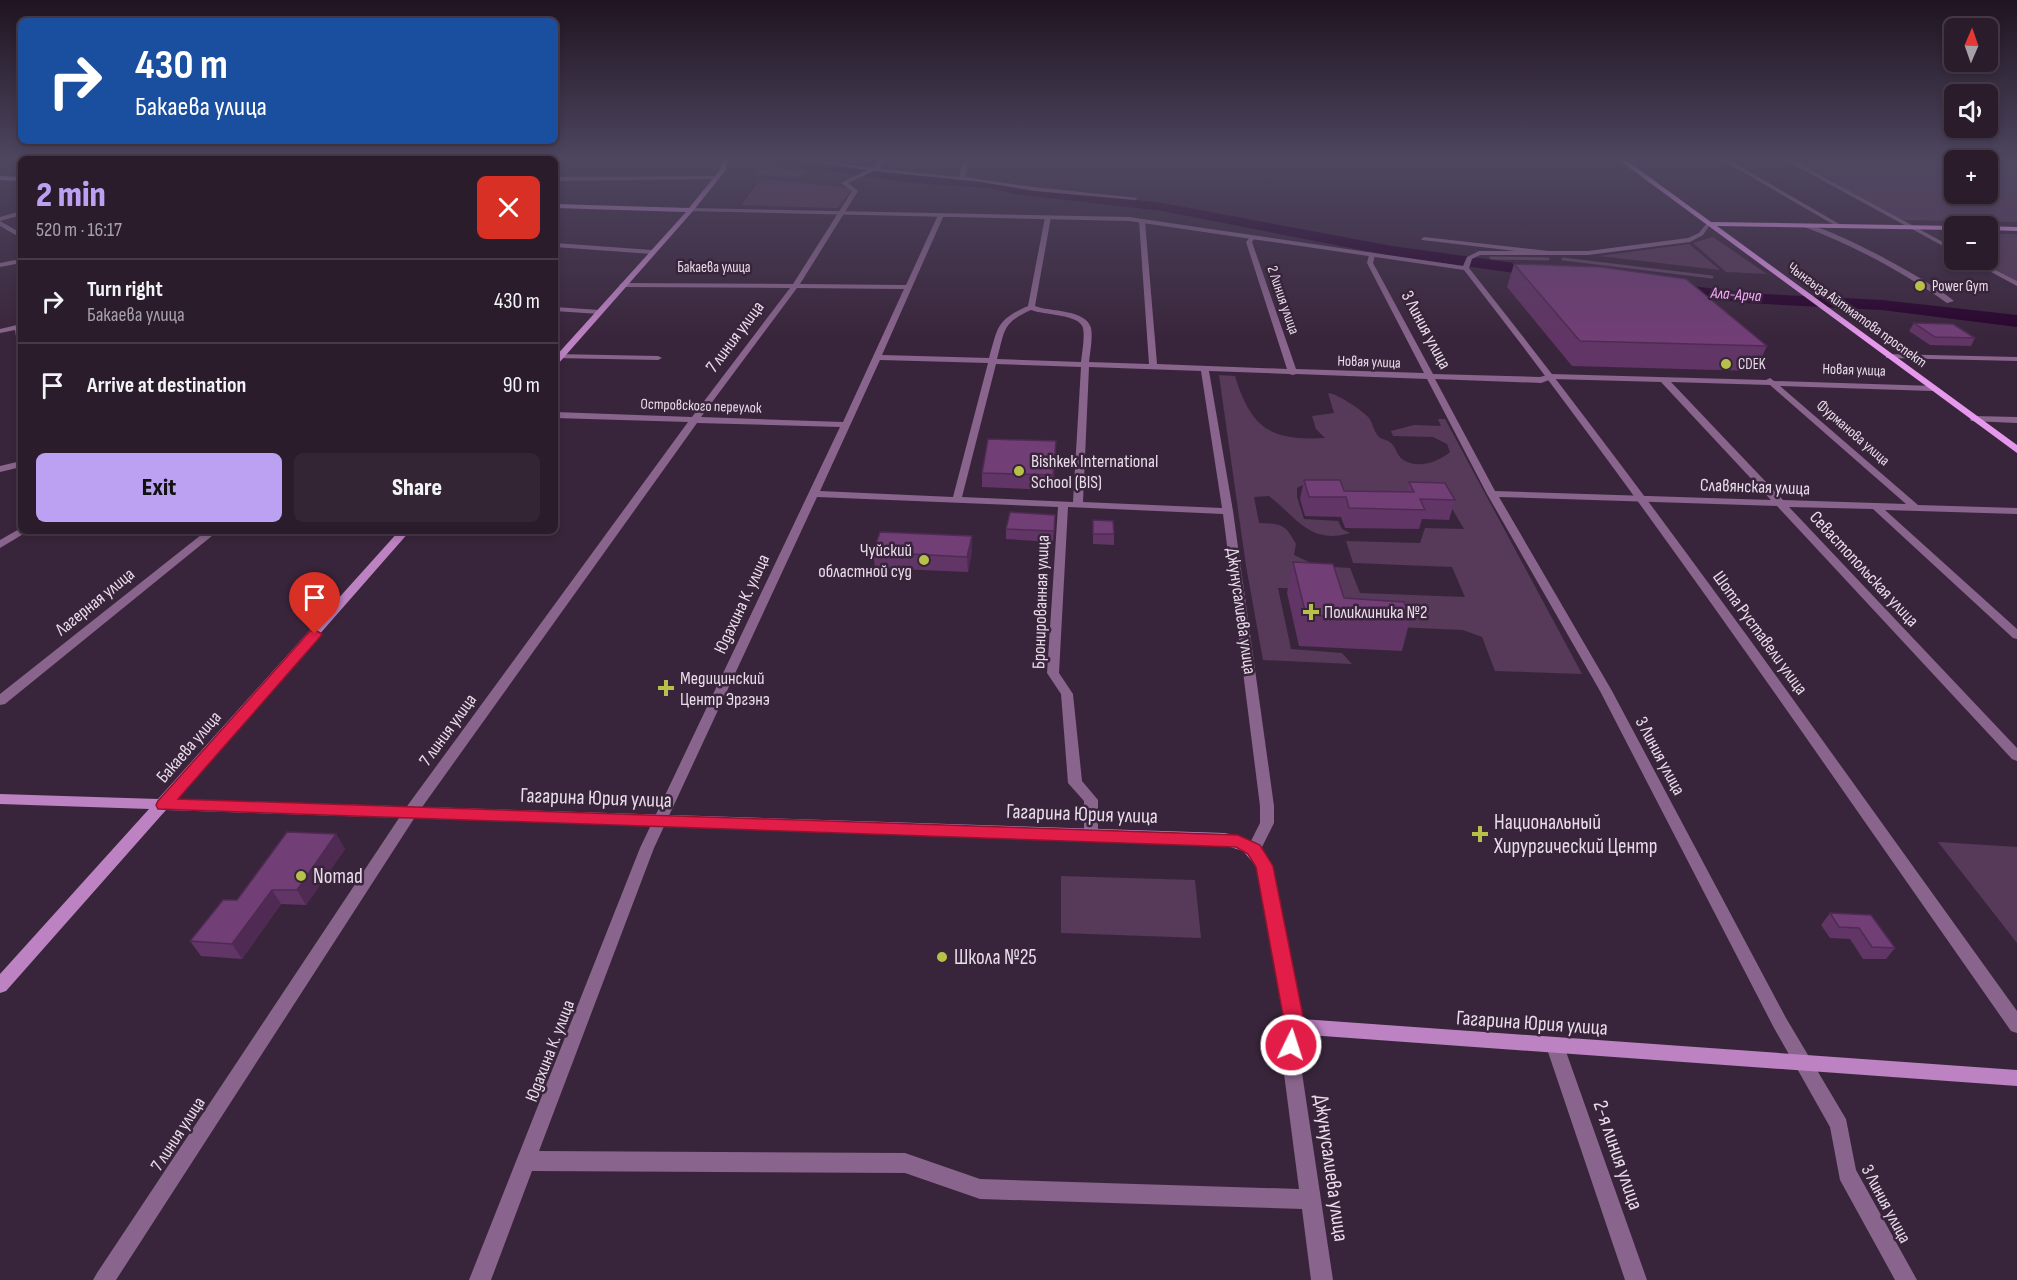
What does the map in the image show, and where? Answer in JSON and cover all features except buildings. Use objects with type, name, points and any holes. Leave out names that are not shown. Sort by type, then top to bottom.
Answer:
[{"type":"main road","points":[[558,357],[682,220]]},
{"type":"main road","name":"Чынгыза Айтматова проспект","points":[[1703,220],[2017,450]]},
{"type":"main road","points":[[1709,224],[1944,228]]},
{"type":"main road","points":[[1998,228],[2017,229]]},
{"type":"main road","name":"Бакаева улица","points":[[0,987],[402,534]]},
{"type":"main road","name":"Гагарина Юрия улица","points":[[0,799],[1224,839],[1238,841],[1254,849]]},
{"type":"main road","points":[[1254,849],[1264,866],[1295,1026]]},
{"type":"main road","name":"Гагарина Юрия улица","points":[[1295,1026],[2017,1078]]},
{"type":"street","name":"7 линия улица","points":[[104,1280],[411,813],[694,420],[796,285],[836,220]]},
{"type":"street","name":"Юдахина К. улица","points":[[480,1280],[658,821],[846,425],[939,220]]},
{"type":"street","points":[[1031,307],[1047,220]]},
{"type":"street","points":[[1112,220],[1142,221],[1372,255],[1467,264],[1485,252],[1603,252],[1690,240],[1701,234],[1709,224]]},
{"type":"street","points":[[1829,220],[1838,225]]},
{"type":"street","points":[[1898,220],[1944,245]]},
{"type":"street","points":[[0,221],[18,234]]},
{"type":"street","points":[[1142,221],[1153,368]]},
{"type":"street","points":[[1804,225],[1835,236],[1924,283],[1950,301]]},
{"type":"street","name":"2 Линия улица","points":[[1252,237],[1249,242],[1293,373]]},
{"type":"street","points":[[1424,239],[1550,253]]},
{"type":"street","points":[[558,245],[652,252]]},
{"type":"street","name":"3 Линия улица","points":[[1372,255],[1370,263],[1492,494],[1605,691],[1780,1023],[1839,1125],[1847,1173],[1906,1280]]},
{"type":"street","points":[[0,265],[18,262]]},
{"type":"street","name":"Шота Руставели улица","points":[[1467,264],[1642,500],[2017,1025]]},
{"type":"street","points":[[1991,270],[2017,284]]},
{"type":"street","name":"Бакаева улица","points":[[623,285],[909,286]]},
{"type":"street","points":[[957,499],[1001,329],[1011,316],[1031,307]]},
{"type":"street","points":[[1031,307],[1039,312],[1078,317],[1085,321],[1087,328],[1078,505]]},
{"type":"street","points":[[558,309],[599,312]]},
{"type":"street","points":[[0,331],[18,327]]},
{"type":"street","name":"Новая улица","points":[[1889,356],[2017,359]]},
{"type":"street","name":"Новая улица","points":[[876,357],[1293,373],[1541,380],[1551,376],[1662,378],[1932,388]]},
{"type":"street","points":[[558,358],[658,358]]},
{"type":"street","name":"Джунусалиева улица","points":[[1205,370],[1228,512],[1267,806],[1267,823],[1254,849]]},
{"type":"street","name":"Севастопольская улица","points":[[1662,378],[2017,756]]},
{"type":"street","name":"Фурманова улица","points":[[1770,381],[1916,508]]},
{"type":"street","name":"Островского переулок","points":[[558,415],[846,425]]},
{"type":"street","points":[[1974,419],[2017,420]]},
{"type":"street","points":[[0,469],[18,465]]},
{"type":"street","points":[[813,494],[1228,512]]},
{"type":"street","name":"Славянская улица","points":[[1492,494],[2017,511]]},
{"type":"street","name":"Бронированная улица","points":[[1063,504],[1053,673],[1067,693],[1075,783],[1091,800],[1090,835]]},
{"type":"street","points":[[1876,507],[2017,635]]},
{"type":"street","points":[[0,545],[18,533]]},
{"type":"street","name":"Лагерная улица","points":[[0,701],[209,534]]},
{"type":"street","name":"Джунусалиева улица","points":[[1295,1026],[1291,1045],[1292,1066],[1322,1280]]},
{"type":"street","name":"2-я линия улица","points":[[1555,1046],[1636,1280]]},
{"type":"street","points":[[528,1161],[905,1163],[980,1189],[1312,1199]]},
{"type":"shaded area","points":[[1902,220],[1944,220],[1944,221]]},
{"type":"shaded area","points":[[1998,220],[2017,220],[2017,222],[1998,222]]},
{"type":"shaded area","points":[[1998,234],[2017,234],[2017,281],[1996,270],[1998,270]]},
{"type":"shaded area","points":[[1713,237],[1767,274],[1726,272],[1693,243]]},
{"type":"shaded area","points":[[1689,244],[1720,270],[1599,256]]},
{"type":"shaded area","points":[[1219,375],[1235,376],[1241,394],[1256,419],[1265,428],[1290,437],[1325,438],[1316,429],[1312,416],[1334,413],[1328,393],[1337,396],[1365,414],[1379,437],[1391,443],[1402,459],[1414,464],[1433,462],[1445,456],[1450,452],[1447,444],[1433,437],[1393,436],[1391,431],[1414,425],[1441,426],[1438,419],[1445,419],[1582,674],[1495,671],[1482,637],[1463,630],[1349,625],[1335,589],[1316,566],[1350,568],[1360,593],[1465,597],[1452,567],[1353,563],[1346,541],[1420,543],[1425,528],[1464,529],[1447,500],[1401,507],[1305,484],[1297,488],[1297,497],[1304,519],[1338,521],[1342,529],[1350,533],[1336,536],[1315,532],[1297,521],[1269,496],[1254,497],[1259,523],[1282,526],[1289,532],[1296,544],[1294,555],[1311,563],[1320,589],[1278,588],[1291,649],[1342,653],[1352,664],[1263,660],[1246,566]]},
{"type":"shaded area","points":[[1938,842],[2017,847],[2017,943]]},
{"type":"shaded area","points":[[1061,876],[1195,880],[1201,938],[1061,933]]},
{"type":"waterway","name":"Ала-Арча","points":[[1229,220],[1392,251],[1552,273]]},
{"type":"waterway","points":[[1491,258],[1548,259]]},
{"type":"waterway","points":[[1563,259],[1712,277]]},
{"type":"waterway","name":"Ала-Арча","points":[[1662,287],[1746,298],[1882,305],[2017,321]]},
{"type":"place","name":"Power Gym","points":[[1920,286]]},
{"type":"place","name":"CDEK","points":[[1726,364]]},
{"type":"place","name":"Bishkek International School (BIS)","points":[[1019,471]]},
{"type":"place","name":"Чуйский областной суд","points":[[924,560]]},
{"type":"place","name":"Поликлиника №2","points":[[1311,612]]},
{"type":"place","name":"Медицинский Центр Эргэнэ","points":[[666,688]]},
{"type":"place","name":"Национальный Хирургический Центр","points":[[1480,834]]},
{"type":"place","name":"Nomad","points":[[301,876]]},
{"type":"place","name":"Школа №25","points":[[942,957]]},
{"type":"route","points":[[315,634],[164,805],[1238,841],[1254,849],[1264,866],[1295,1026],[1291,1045]]}]
